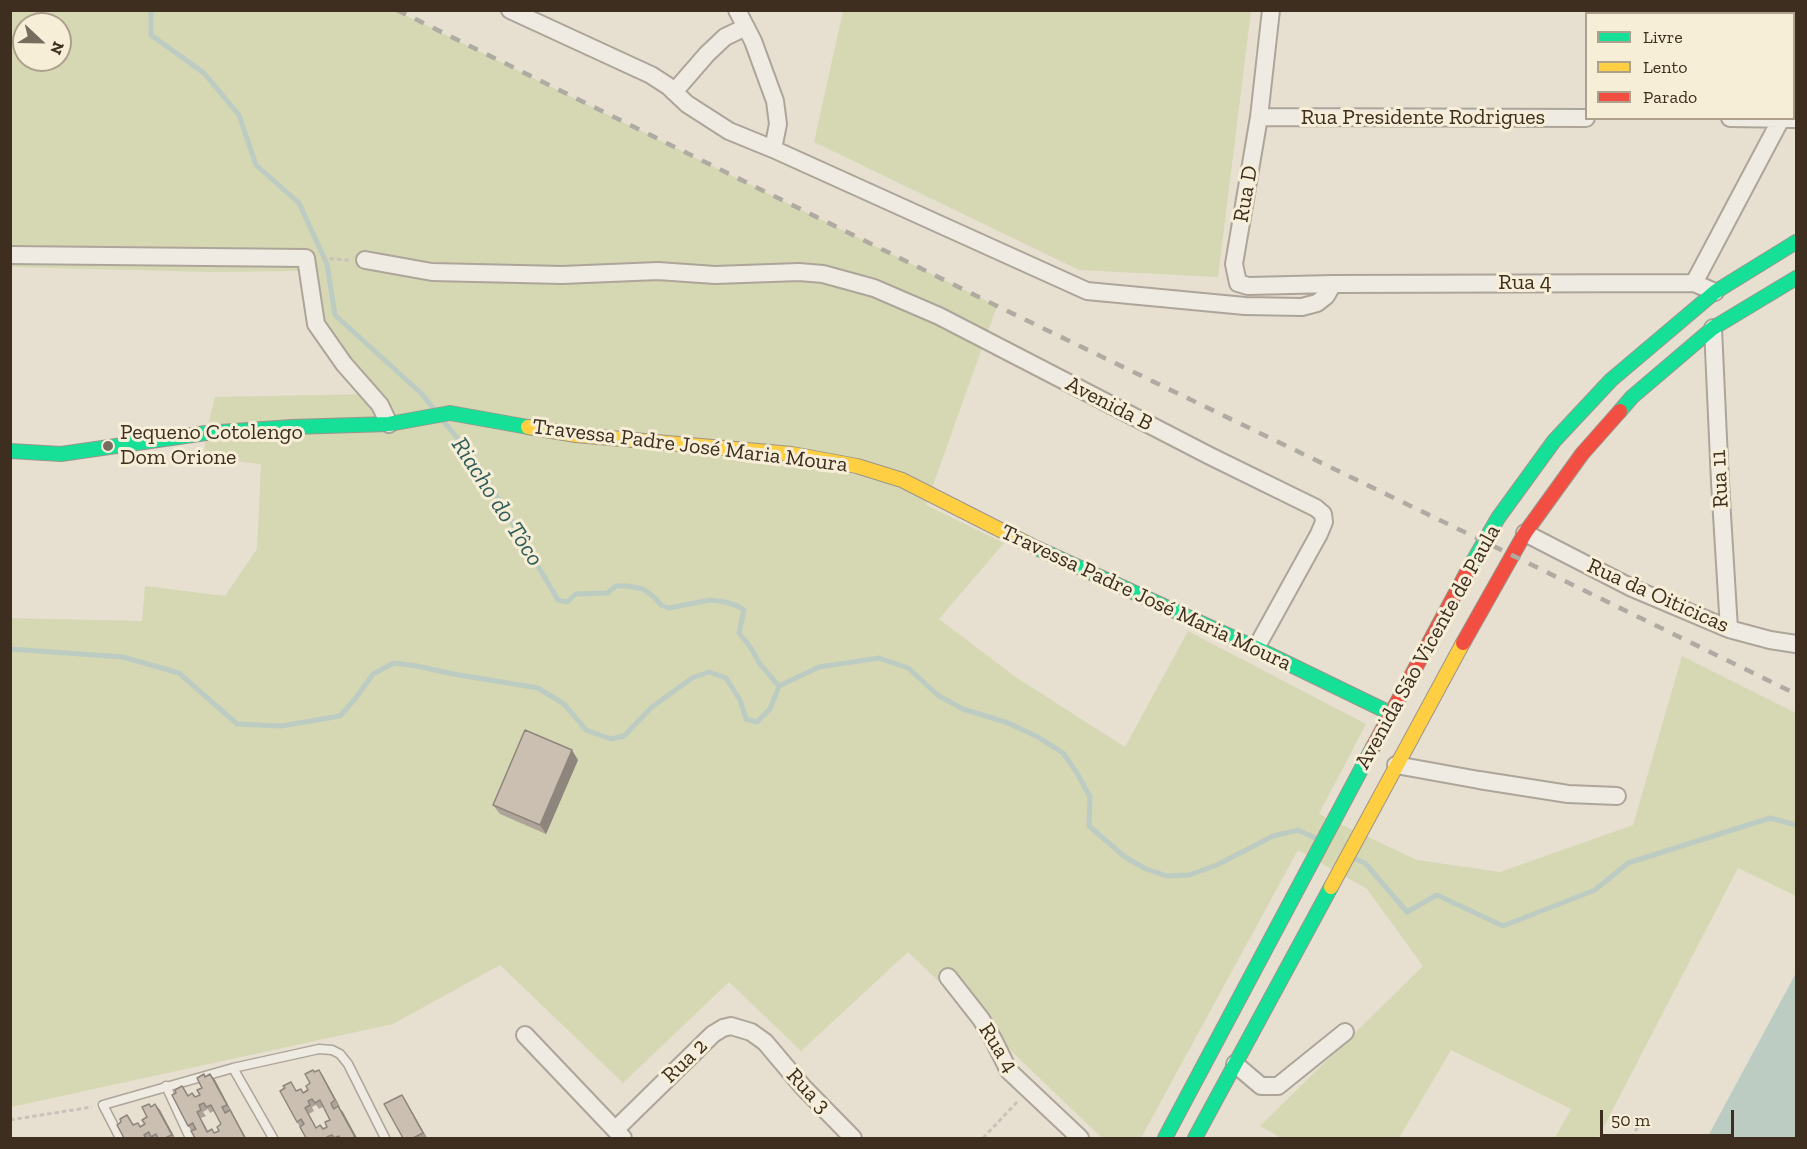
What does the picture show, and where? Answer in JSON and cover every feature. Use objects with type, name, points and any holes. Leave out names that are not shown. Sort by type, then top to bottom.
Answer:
[{"type":"main road","name":"Avenida São Vicente de Paula","points":[[1165,1138],[1484,541],[1554,441],[1611,380],[1715,292],[1797,242]]},
{"type":"main road","name":"Avenida São Vicente de Paula","points":[[1195,1138],[1493,587],[1525,533],[1582,454],[1632,397],[1713,328],[1797,278]]},
{"type":"main road","name":"Travessa Padre José Maria Moura","points":[[10,451],[61,454],[206,433],[291,427],[389,424],[450,412],[576,435],[792,454],[857,465],[902,480],[1009,536],[1256,648],[1392,714]]},
{"type":"main road","points":[[1234,1008],[1258,1022]]},
{"type":"street","points":[[510,10],[651,75],[687,104],[729,131],[1087,291],[1245,306],[1302,307],[1317,303],[1326,296],[1333,284]]},
{"type":"street","points":[[737,10],[764,67],[775,101],[778,124],[773,149]]},
{"type":"street","name":"Rua D","points":[[1270,10],[1259,117],[1234,264],[1238,283],[1248,286],[1333,284]]},
{"type":"street","points":[[674,92],[706,54],[725,38],[746,27]]},
{"type":"street","name":"Rua Presidente Rodrigues","points":[[1259,117],[1585,118]]},
{"type":"street","points":[[1694,283],[1780,120]]},
{"type":"street","points":[[10,255],[306,258],[316,324],[344,364],[380,405],[389,424]]},
{"type":"street","name":"Avenida B","points":[[365,260],[432,272],[562,275],[658,271],[715,275],[799,272],[823,274],[874,288],[939,316],[1316,508],[1323,514],[1324,522],[1319,534],[1256,648]]},
{"type":"street","name":"Rua 4","points":[[1333,284],[1694,283],[1715,292]]},
{"type":"street","name":"Rua 11","points":[[1713,328],[1730,629]]},
{"type":"street","name":"Rua da Oiticicas","points":[[1525,533],[1632,588],[1730,629],[1770,640],[1797,644]]},
{"type":"street","points":[[1396,765],[1568,794],[1617,796]]},
{"type":"street","name":"Rua 4","points":[[948,977],[981,1019],[1009,1071],[1080,1138]]},
{"type":"street","name":"Rua 2","points":[[525,1035],[619,1134],[713,1034],[723,1028],[741,1027],[765,1042]]},
{"type":"street","points":[[1236,1064],[1262,1086],[1278,1086],[1345,1032]]},
{"type":"street","name":"Rua 3","points":[[765,1042],[802,1087],[853,1138]]},
{"type":"lane","points":[[120,1138],[103,1105],[233,1068],[319,1049],[332,1050],[340,1054],[348,1064],[385,1138]]},
{"type":"lane","points":[[233,1068],[273,1138]]},
{"type":"lane","points":[[166,1086],[190,1138]]},
{"type":"path","points":[[306,258],[365,260]]},
{"type":"path","points":[[983,1138],[1029,1089]]},
{"type":"path","points":[[10,1120],[103,1105]]},
{"type":"path","points":[[1632,1138],[1641,1120]]},
{"type":"green space","points":[[11,11],[397,11],[997,306],[926,505],[1004,543],[939,619],[1017,678],[1125,747],[1188,631],[1366,724],[1319,814],[1417,860],[1500,872],[1633,825],[1682,656],[1796,713],[1796,896],[1738,868],[1598,1138],[1555,1138],[1571,1109],[1451,1050],[1399,1138],[1281,1138],[1260,1126],[1423,966],[1367,889],[1298,850],[1141,1138],[1102,1138],[908,952],[801,1051],[729,982],[623,1083],[500,965],[393,1024],[11,1107],[11,618],[142,621],[145,586],[225,596],[257,549],[261,464],[204,458],[206,433],[215,397],[367,394],[312,326],[301,271],[211,272],[11,267]]},
{"type":"green space","points":[[843,11],[1251,11],[1218,277],[1079,270],[814,142]]},
{"type":"shaded area","points":[[1796,973],[1796,1138],[1707,1138]]},
{"type":"building","points":[[525,730],[572,750],[540,825],[493,805]]},
{"type":"building","points":[[319,1070],[335,1100],[331,1103],[332,1106],[334,1109],[338,1106],[355,1137],[334,1138],[332,1135],[328,1138],[306,1138],[300,1127],[304,1124],[301,1119],[297,1122],[280,1091],[285,1088],[283,1086],[291,1082],[296,1091],[301,1089],[303,1093],[308,1090],[306,1086],[310,1083],[305,1074]],"holes":[[[312,1099],[315,1103],[320,1100],[330,1120],[325,1122],[327,1127],[323,1129],[320,1125],[316,1128],[305,1108],[310,1105],[308,1101]]]},
{"type":"building","points":[[210,1074],[227,1105],[222,1107],[225,1113],[230,1110],[245,1138],[195,1138],[191,1131],[196,1129],[193,1123],[188,1126],[172,1095],[182,1086],[188,1096],[192,1093],[195,1097],[200,1095],[197,1090],[202,1088],[197,1078]],"holes":[[[204,1103],[206,1107],[211,1105],[221,1124],[217,1127],[219,1131],[214,1133],[212,1129],[207,1132],[197,1112],[201,1110],[199,1105]]]},
{"type":"building","points":[[402,1095],[423,1133],[413,1138],[403,1138],[384,1104]]},
{"type":"building","points":[[149,1104],[151,1107],[155,1104],[172,1135],[168,1138],[158,1138],[156,1134],[151,1137],[149,1132],[144,1135],[146,1138],[124,1138],[117,1125],[121,1122],[120,1119],[127,1115],[133,1125],[138,1123],[140,1127],[145,1124],[142,1120],[147,1117],[142,1107]]},
{"type":"waterway","name":"Riacho do Tôco","points":[[151,10],[151,35],[204,73],[239,115],[256,165],[299,203],[327,264],[335,315],[422,394],[433,408]]},
{"type":"waterway","name":"Riacho do Tôco","points":[[444,422],[474,458],[558,600],[567,602],[576,594],[607,593],[616,586],[628,586],[643,589],[661,605],[669,608],[710,600],[738,606],[744,610],[739,633],[760,664],[779,686]]},
{"type":"waterway","points":[[10,649],[123,657],[179,673],[237,724],[281,726],[340,716],[373,674],[394,663],[417,666],[538,688],[564,704],[586,730],[611,739],[624,736],[652,707],[692,678],[709,672],[726,678],[740,700],[746,719],[757,722],[770,709],[779,686],[819,667],[879,658],[908,668],[939,696],[963,709],[1008,723],[1038,737],[1063,753],[1090,797],[1089,826],[1125,857],[1146,869],[1167,876],[1189,875],[1217,865],[1273,836],[1298,830],[1315,838]]},
{"type":"waterway","points":[[1355,859],[1365,863],[1407,912],[1437,895],[1503,926],[1595,890],[1628,863],[1770,818],[1796,825]]},
{"type":"railway","points":[[397,10],[997,306],[1796,694]]},
{"type":"traffic: fast","points":[[1468,570],[1498,518],[1554,441],[1611,380],[1715,292],[1796,242]]},
{"type":"traffic: fast","points":[[1620,411],[1632,397],[1713,328],[1796,278]]},
{"type":"traffic: fast","points":[[10,451],[61,454],[206,433],[389,424],[450,413],[528,427]]},
{"type":"traffic: fast","points":[[1030,545],[1256,648],[1392,714]]},
{"type":"traffic: fast","points":[[1165,1138],[1373,747]]},
{"type":"traffic: fast","points":[[1195,1138],[1331,887]]},
{"type":"traffic: slow","points":[[528,427],[576,435],[792,454],[857,466],[902,480],[1030,545]]},
{"type":"traffic: slow","points":[[1331,887],[1463,643]]},
{"type":"traffic: jam","points":[[1463,643],[1525,533],[1582,454],[1620,411]]},
{"type":"traffic: jam","points":[[1373,747],[1468,570]]},
{"type":"place","name":"Pequeno Cotolengo Dom Orione","points":[[108,446]]}]
